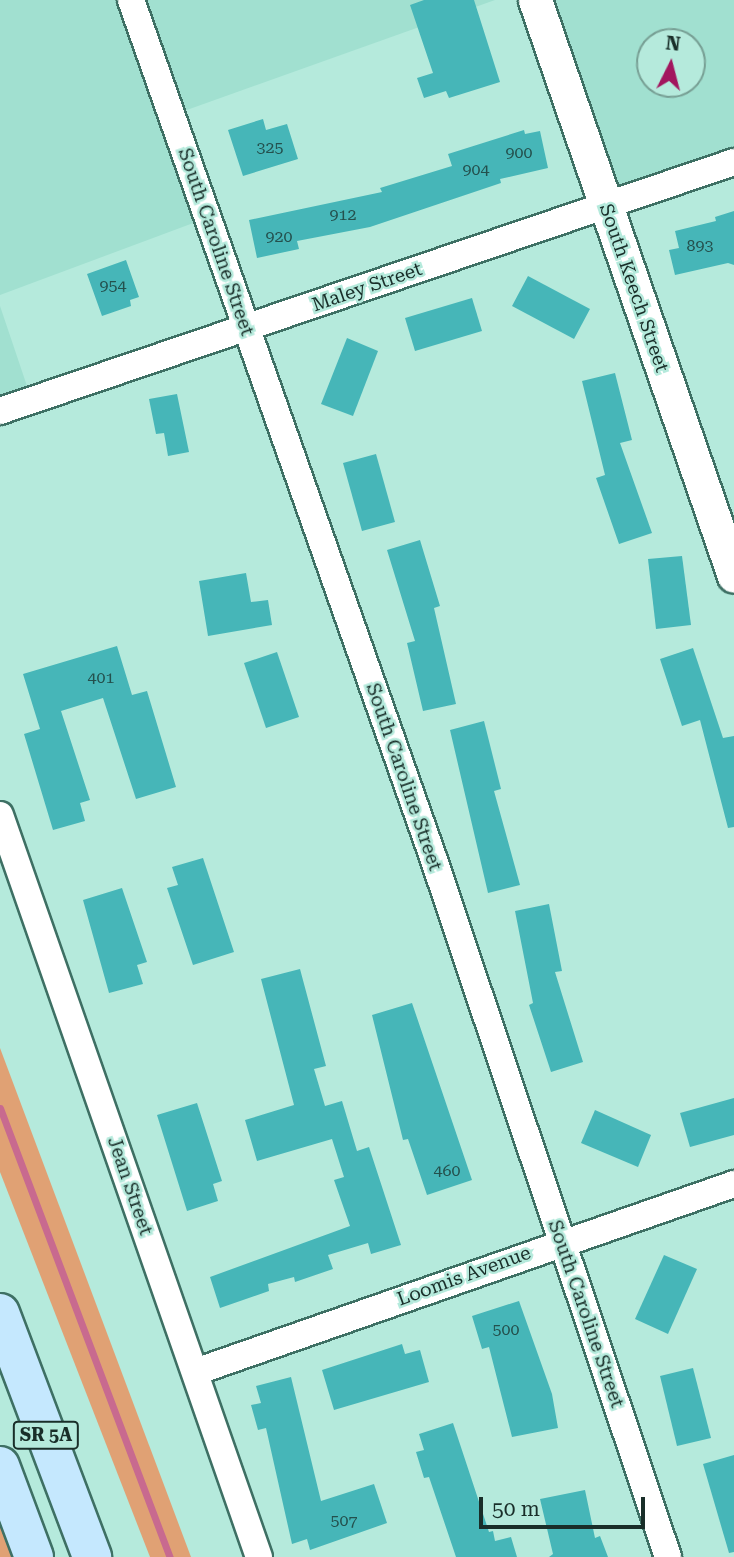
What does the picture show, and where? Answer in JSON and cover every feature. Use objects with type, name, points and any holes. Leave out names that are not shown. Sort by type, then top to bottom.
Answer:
[{"type":"main road","name":"SR 5A","points":[[0,1313],[92,1557]]},
{"type":"main road","name":"SR 5A","points":[[0,1466],[34,1557]]},
{"type":"street","name":"South Caroline Street","points":[[131,0],[433,860],[668,1557]]},
{"type":"street","name":"South Keech Street","points":[[535,0],[734,576]]},
{"type":"street","name":"Maley Street","points":[[0,411],[734,162]]},
{"type":"street","name":"Jean Street","points":[[0,815],[259,1557]]},
{"type":"street","name":"Loomis Avenue","points":[[195,1372],[561,1241],[734,1184]]},
{"type":"shaded area","points":[[0,0],[119,0],[196,222],[0,295]]},
{"type":"shaded area","points":[[144,0],[495,0],[184,111]]},
{"type":"shaded area","points":[[547,0],[734,0],[734,149],[621,188],[577,87]]},
{"type":"shaded area","points":[[0,306],[28,389],[0,398]]},
{"type":"shaded area","points":[[0,1048],[191,1557],[150,1557],[0,1172]]},
{"type":"shaded area","points":[[0,1466],[34,1557],[0,1557]]},
{"type":"building","points":[[424,0],[474,0],[500,82],[449,98],[446,91],[424,98],[417,78],[433,73],[410,5]]},
{"type":"building","points":[[263,119],[266,130],[287,124],[298,159],[243,176],[228,130]]},
{"type":"building","points":[[524,130],[525,134],[540,131],[548,168],[500,179],[501,183],[370,227],[297,241],[299,249],[257,258],[249,220],[382,192],[380,188],[452,166],[448,154]]},
{"type":"building","points":[[734,211],[734,265],[728,263],[675,275],[669,250],[679,248],[675,231],[716,221],[715,217]]},
{"type":"building","points":[[126,260],[139,297],[130,300],[131,306],[102,316],[87,274]]},
{"type":"building","points":[[528,276],[590,309],[574,339],[512,306]]},
{"type":"building","points":[[472,298],[482,331],[415,351],[405,318]]},
{"type":"building","points":[[347,338],[378,351],[353,416],[321,404]]},
{"type":"building","points":[[615,373],[632,440],[620,443],[652,533],[619,544],[596,478],[605,475],[582,381]]},
{"type":"building","points":[[177,394],[189,452],[168,456],[164,433],[156,434],[149,399]]},
{"type":"building","points":[[376,454],[395,522],[362,531],[343,463]]},
{"type":"building","points":[[420,540],[440,606],[434,608],[456,704],[423,711],[407,643],[415,641],[387,550]]},
{"type":"building","points":[[682,556],[691,625],[656,629],[648,559]]},
{"type":"building","points":[[246,573],[251,602],[268,600],[272,625],[208,636],[199,581]]},
{"type":"building","points":[[117,646],[132,695],[147,691],[176,787],[136,799],[103,698],[61,711],[90,800],[80,803],[85,821],[53,830],[24,734],[40,729],[23,674]]},
{"type":"building","points":[[693,648],[723,738],[734,736],[734,827],[728,828],[700,720],[682,726],[660,659]]},
{"type":"building","points":[[277,652],[299,717],[266,728],[244,663]]},
{"type":"building","points":[[484,721],[501,789],[494,791],[520,885],[488,893],[450,730]]},
{"type":"building","points":[[203,858],[234,952],[193,965],[167,888],[178,885],[172,867]]},
{"type":"building","points":[[122,888],[147,962],[137,965],[143,984],[109,993],[83,900]]},
{"type":"building","points":[[549,904],[562,971],[555,972],[583,1062],[551,1072],[529,1005],[533,1003],[515,911]]},
{"type":"building","points":[[300,969],[326,1066],[314,1069],[325,1106],[342,1101],[357,1151],[369,1147],[401,1245],[371,1254],[368,1243],[328,1255],[333,1269],[295,1282],[294,1277],[268,1284],[269,1291],[220,1308],[210,1277],[350,1226],[334,1180],[344,1177],[332,1139],[257,1161],[245,1120],[294,1105],[261,979]]},
{"type":"building","points":[[412,1003],[472,1180],[427,1195],[408,1139],[403,1140],[372,1015]]},
{"type":"building","points":[[734,1098],[734,1135],[690,1147],[680,1113]]},
{"type":"building","points":[[197,1103],[222,1181],[213,1184],[218,1201],[187,1211],[157,1115]]},
{"type":"building","points":[[595,1110],[651,1135],[638,1167],[581,1143]]},
{"type":"building","points":[[664,1255],[697,1269],[668,1334],[635,1319]]},
{"type":"building","points":[[519,1301],[552,1394],[558,1428],[512,1437],[489,1347],[482,1349],[472,1316]]},
{"type":"building","points":[[402,1344],[405,1354],[420,1350],[429,1382],[334,1410],[322,1370]]},
{"type":"building","points":[[693,1368],[711,1438],[677,1446],[660,1376]]},
{"type":"building","points":[[291,1377],[321,1501],[374,1484],[387,1523],[310,1550],[307,1539],[292,1544],[266,1428],[258,1430],[251,1405],[261,1403],[256,1386]]},
{"type":"building","points":[[453,1423],[489,1532],[493,1531],[495,1541],[511,1537],[517,1557],[456,1557],[429,1477],[424,1478],[416,1452],[424,1450],[419,1434]]},
{"type":"building","points":[[734,1455],[734,1552],[729,1553],[703,1464]]},
{"type":"building","points":[[585,1490],[595,1538],[600,1536],[608,1557],[549,1557],[553,1554],[540,1499]]},
{"type":"waterway","points":[[0,1108],[170,1557]]}]
